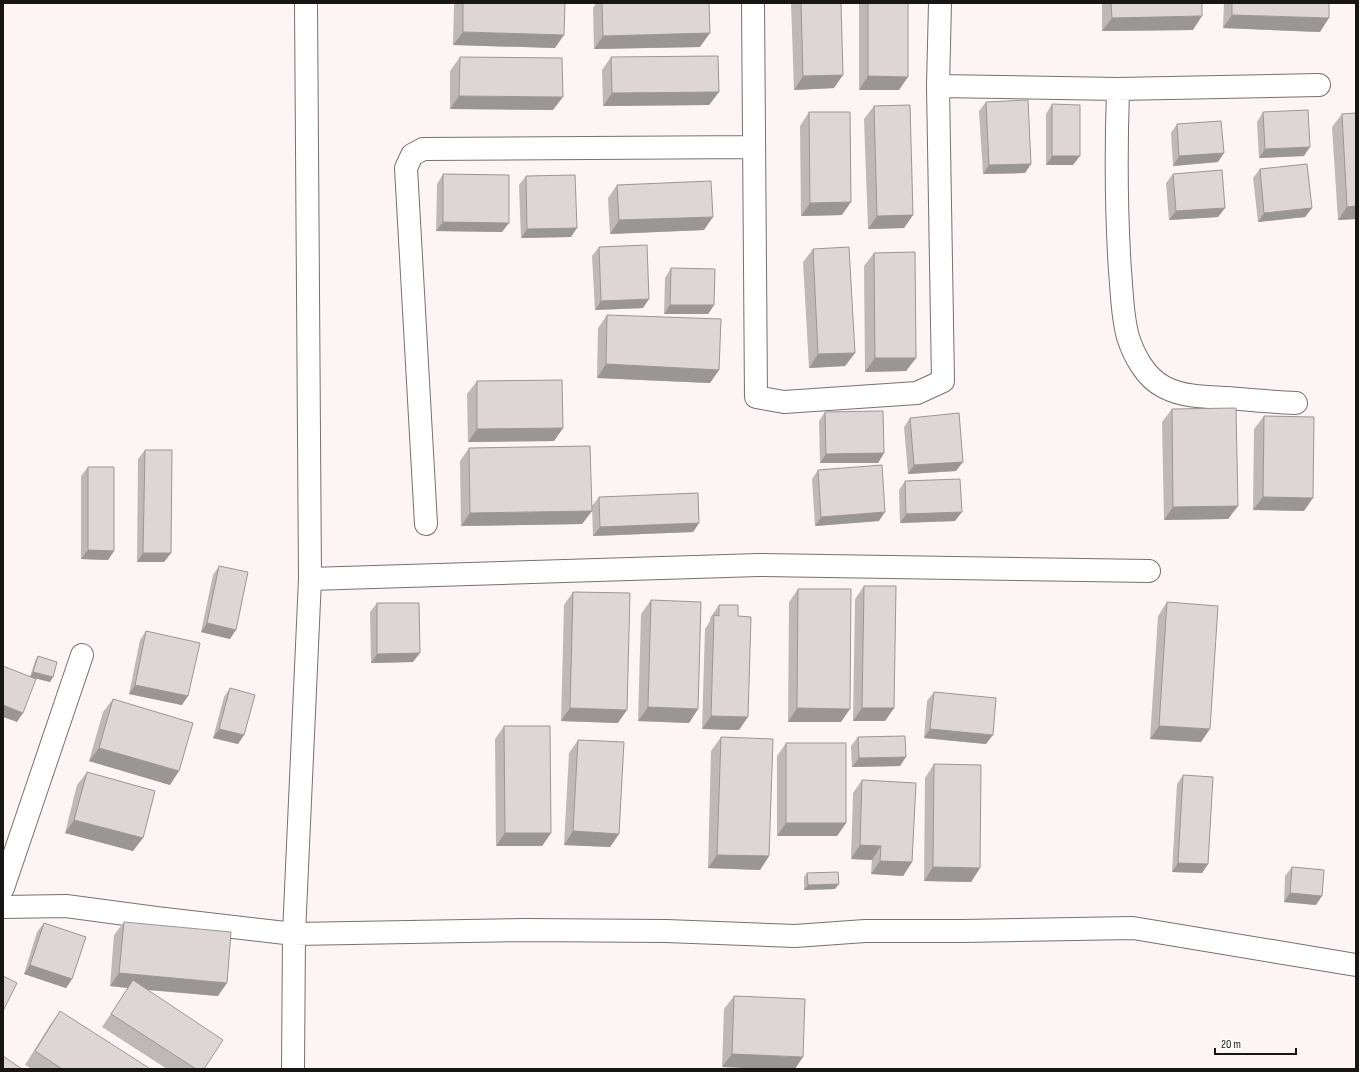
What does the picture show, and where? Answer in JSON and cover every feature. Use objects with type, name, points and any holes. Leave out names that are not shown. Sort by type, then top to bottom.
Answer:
[{"type":"street","points":[[293,1069],[294,934],[310,579],[306,3]]},
{"type":"street","points":[[753,3],[756,397],[784,402],[917,393],[943,380],[938,86],[940,3]]},
{"type":"street","points":[[938,86],[1118,88],[1319,85]]},
{"type":"street","points":[[1118,88],[1116,155],[1117,225],[1122,289],[1125,324],[1128,337],[1140,363],[1149,375],[1165,388],[1189,396],[1296,403]]},
{"type":"street","points":[[426,524],[406,168],[412,156],[423,149],[754,148]]},
{"type":"street","points":[[310,579],[759,565],[1149,571]]},
{"type":"street","points":[[3,888],[82,655]]},
{"type":"street","points":[[3,907],[66,906],[294,934],[525,930],[666,931],[795,936],[865,931],[1133,928],[1356,965]]},
{"type":"building","points":[[463,3],[565,3],[564,35],[463,32]]},
{"type":"building","points":[[602,3],[709,3],[710,33],[603,36]]},
{"type":"building","points":[[801,3],[841,3],[843,75],[803,76]]},
{"type":"building","points":[[868,3],[908,3],[908,77],[868,76]]},
{"type":"building","points":[[1111,3],[1202,3],[1202,16],[1112,18]]},
{"type":"building","points":[[1232,3],[1329,3],[1329,18],[1232,15]]},
{"type":"building","points":[[718,56],[719,92],[612,93],[611,57]]},
{"type":"building","points":[[460,57],[562,58],[563,97],[459,96]]},
{"type":"building","points":[[1028,100],[1031,164],[989,165],[986,102]]},
{"type":"building","points":[[1052,104],[1080,105],[1080,156],[1052,156]]},
{"type":"building","points":[[910,105],[913,215],[877,216],[874,106]]},
{"type":"building","points":[[1308,110],[1310,147],[1265,149],[1263,112]]},
{"type":"building","points":[[809,112],[850,112],[851,202],[810,203]]},
{"type":"building","points":[[1356,113],[1356,206],[1347,207],[1342,114]]},
{"type":"building","points":[[1221,121],[1224,153],[1179,156],[1177,124]]},
{"type":"building","points":[[1307,164],[1312,208],[1264,213],[1260,169]]},
{"type":"building","points":[[1222,170],[1225,208],[1176,211],[1173,174]]},
{"type":"building","points":[[443,174],[509,175],[509,223],[443,222]]},
{"type":"building","points":[[575,175],[577,228],[527,229],[526,176]]},
{"type":"building","points":[[711,181],[713,217],[619,220],[617,185]]},
{"type":"building","points":[[647,245],[649,299],[601,301],[599,247]]},
{"type":"building","points":[[849,247],[855,353],[818,354],[813,249]]},
{"type":"building","points":[[915,252],[916,358],[875,358],[874,253]]},
{"type":"building","points":[[671,268],[715,269],[714,305],[670,305]]},
{"type":"building","points":[[607,315],[721,319],[719,370],[606,364]]},
{"type":"building","points":[[562,380],[563,428],[477,429],[477,381]]},
{"type":"building","points":[[1236,408],[1238,506],[1173,507],[1172,409]]},
{"type":"building","points":[[883,411],[884,453],[826,454],[825,412]]},
{"type":"building","points":[[959,413],[963,462],[914,465],[910,418]]},
{"type":"building","points":[[1264,416],[1314,417],[1313,498],[1263,497]]},
{"type":"building","points":[[590,446],[592,511],[470,513],[469,448]]},
{"type":"building","points":[[145,450],[172,450],[171,553],[143,553]]},
{"type":"building","points":[[882,465],[885,512],[821,517],[818,470]]},
{"type":"building","points":[[88,467],[114,467],[114,551],[88,550]]},
{"type":"building","points":[[960,479],[962,512],[906,514],[905,481]]},
{"type":"building","points":[[698,493],[699,523],[600,527],[599,497]]},
{"type":"building","points":[[219,566],[248,572],[236,630],[207,623]]},
{"type":"building","points":[[864,586],[896,586],[894,708],[862,708]]},
{"type":"building","points":[[798,589],[851,589],[850,709],[797,708]]},
{"type":"building","points":[[573,592],[630,593],[627,710],[570,708]]},
{"type":"building","points":[[651,600],[701,602],[698,709],[648,707]]},
{"type":"building","points":[[1167,602],[1218,606],[1210,729],[1159,726]]},
{"type":"building","points":[[377,603],[419,603],[420,653],[377,654]]},
{"type":"building","points":[[719,605],[738,605],[738,616],[751,617],[748,717],[711,716],[714,615],[719,616]]},
{"type":"building","points":[[146,631],[200,643],[188,696],[135,685]]},
{"type":"building","points":[[38,656],[57,662],[53,677],[33,672]]},
{"type":"building","points":[[3,666],[36,679],[23,713],[3,705]]},
{"type":"building","points":[[230,688],[255,695],[244,735],[219,729]]},
{"type":"building","points":[[934,692],[996,698],[993,735],[930,729]]},
{"type":"building","points":[[113,699],[193,723],[179,771],[99,748]]},
{"type":"building","points":[[504,726],[550,726],[551,833],[505,833]]},
{"type":"building","points":[[905,736],[906,757],[859,758],[858,737]]},
{"type":"building","points":[[721,737],[773,739],[769,856],[717,855]]},
{"type":"building","points":[[578,740],[624,742],[619,834],[573,831]]},
{"type":"building","points":[[786,743],[846,743],[846,823],[786,823]]},
{"type":"building","points":[[934,764],[981,765],[980,868],[933,867]]},
{"type":"building","points":[[87,772],[155,791],[143,838],[74,820]]},
{"type":"building","points":[[1183,775],[1213,777],[1208,864],[1178,863]]},
{"type":"building","points":[[862,780],[916,783],[912,862],[880,861],[881,846],[860,845]]},
{"type":"building","points":[[1292,867],[1324,870],[1322,896],[1290,893]]},
{"type":"building","points":[[838,872],[839,884],[808,885],[807,873]]},
{"type":"building","points":[[124,922],[231,932],[227,983],[119,973]]},
{"type":"building","points":[[44,923],[86,937],[72,979],[30,965]]},
{"type":"building","points":[[3,976],[17,983],[3,1011]]},
{"type":"building","points":[[133,980],[223,1040],[204,1069],[196,1069],[111,1014]]},
{"type":"building","points":[[734,996],[805,999],[803,1057],[732,1054]]},
{"type":"building","points":[[60,1011],[149,1068],[62,1069],[35,1051]]},
{"type":"building","points":[[3,1056],[22,1069],[3,1069]]}]
